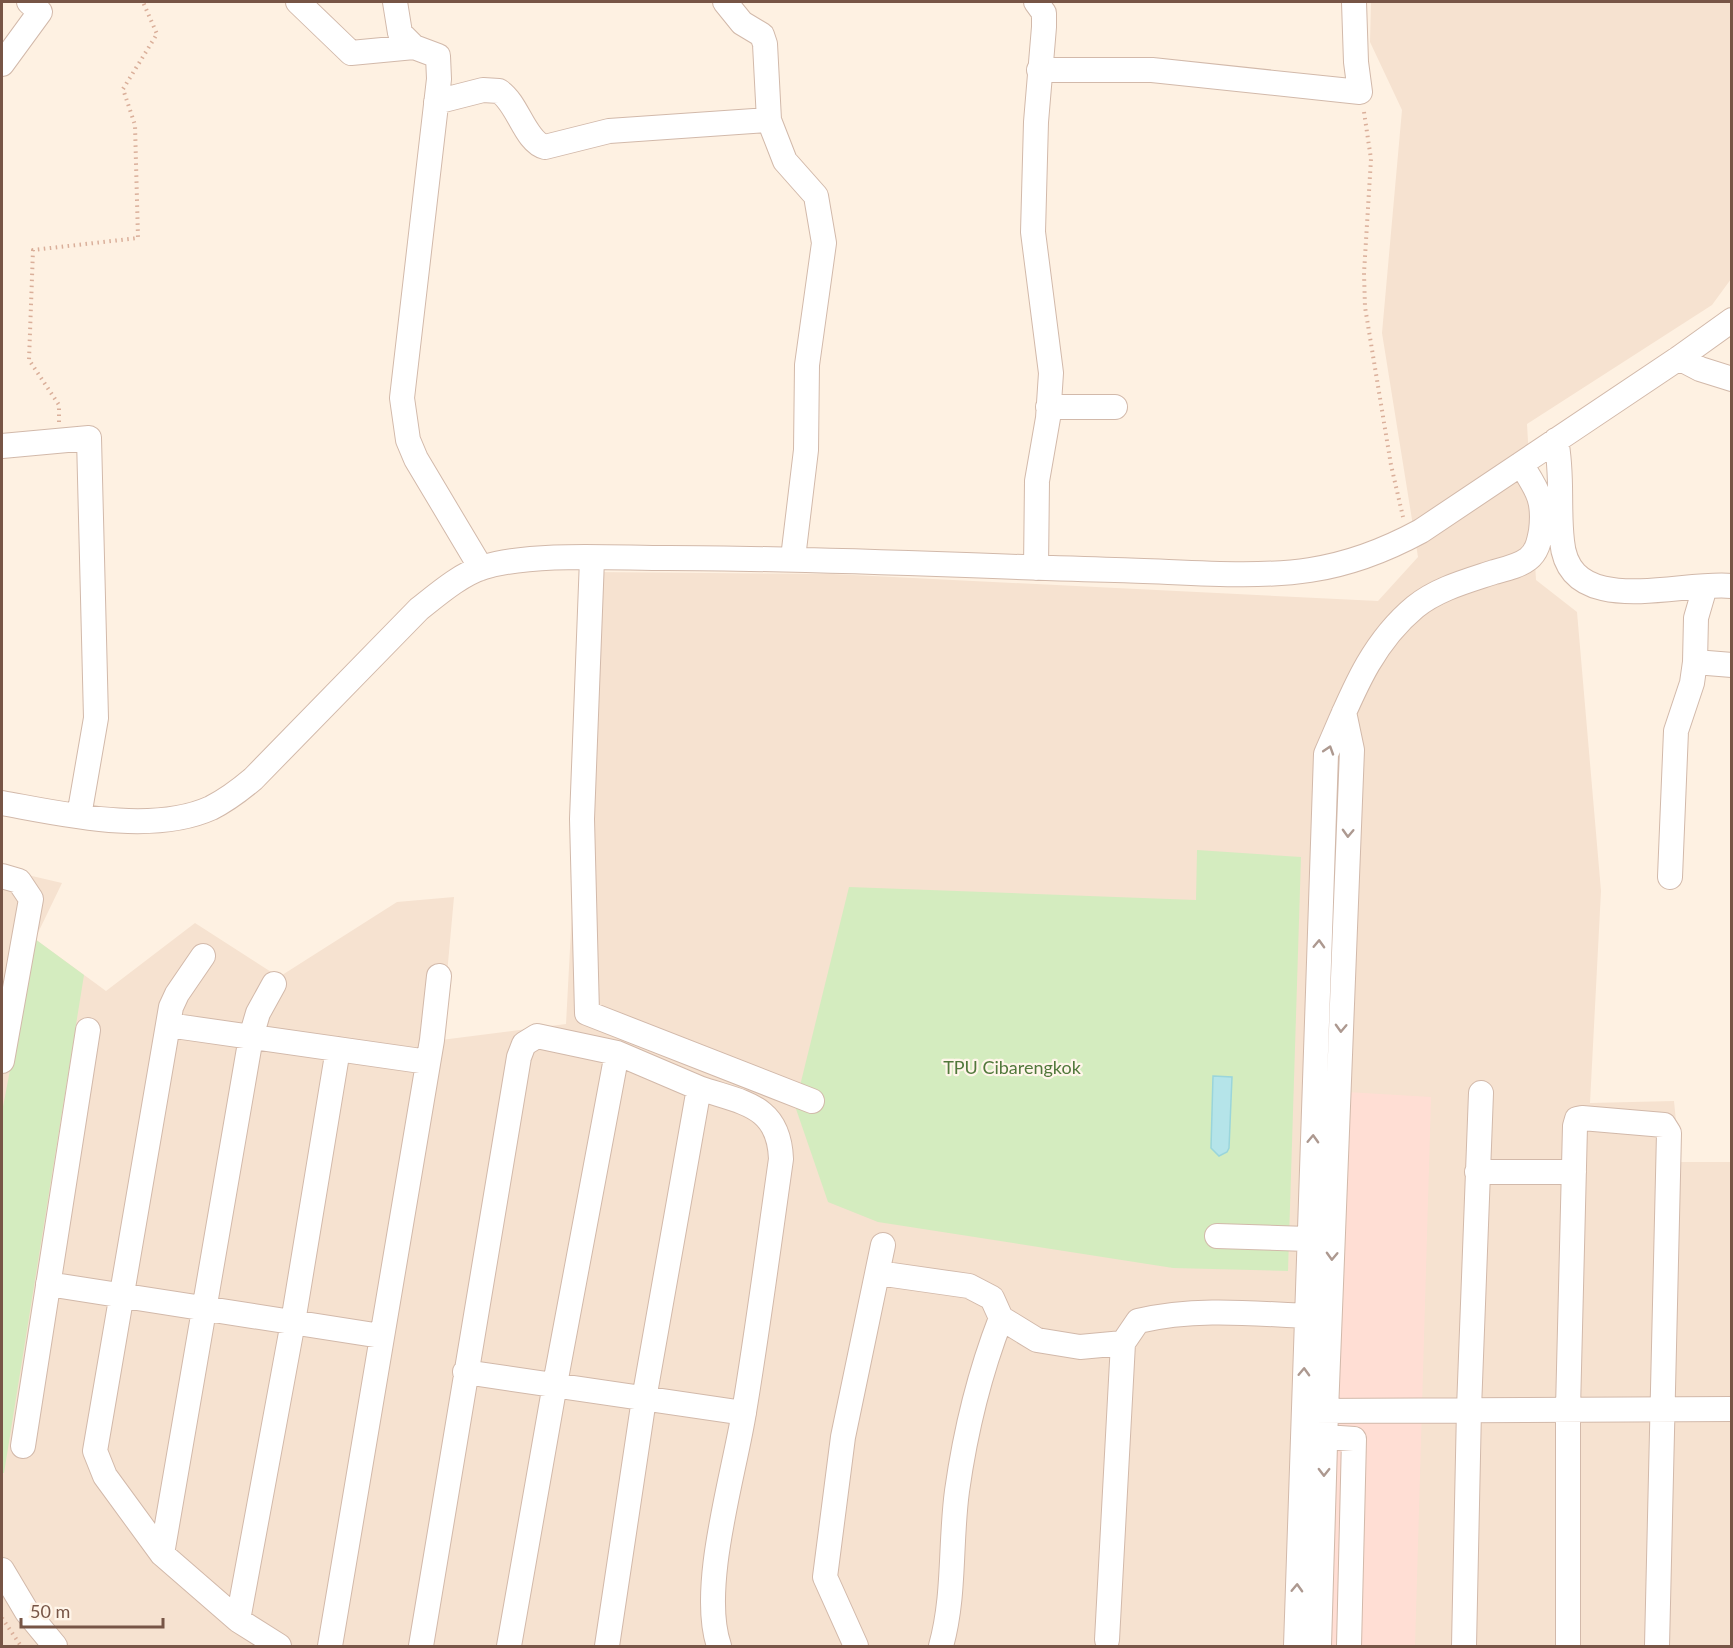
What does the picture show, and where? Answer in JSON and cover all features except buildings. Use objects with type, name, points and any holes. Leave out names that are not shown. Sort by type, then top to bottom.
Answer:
[{"type":"street","points":[[2,64],[40,12],[29,2]]},
{"type":"street","points":[[298,2],[351,53],[414,47]]},
{"type":"street","points":[[395,2],[400,33],[414,47],[438,56],[436,102],[402,398],[404,423],[416,459],[481,568]]},
{"type":"street","points":[[725,2],[742,23],[762,35],[765,44],[769,120],[785,161],[816,196],[824,243],[807,365],[806,450],[793,558]]},
{"type":"street","points":[[1039,70],[1152,70],[1360,92],[1356,62],[1354,2]]},
{"type":"street","points":[[1036,568],[1037,481],[1051,373],[1033,232],[1039,70],[1044,27],[1042,3]]},
{"type":"street","points":[[436,102],[483,90],[499,91],[517,112],[536,143],[545,147],[609,131],[769,120]]},
{"type":"street","points":[[2,802],[79,816],[160,819],[210,808],[229,798],[253,779],[419,609],[443,590],[481,568],[510,562],[592,558],[793,558],[1036,568],[1252,573],[1307,571],[1360,558],[1408,538],[1679,358],[1731,320]]},
{"type":"street","points":[[1679,358],[1700,369],[1731,379]]},
{"type":"street","points":[[1048,407],[1114,407]]},
{"type":"street","points":[[2,446],[89,438],[96,718],[79,816]]},
{"type":"street","points":[[1556,440],[1560,467],[1562,542],[1568,564],[1575,574],[1588,584],[1609,591],[1731,586]]},
{"type":"street","points":[[1296,1647],[1314,1411],[1322,1198],[1326,754],[1357,680],[1385,636],[1417,606],[1455,585],[1517,565],[1529,558],[1539,545],[1542,497],[1521,464]]},
{"type":"street","points":[[592,558],[582,819],[587,1013],[812,1101]]},
{"type":"street","points":[[1670,877],[1676,731],[1695,662],[1696,618],[1705,587]]},
{"type":"street","points":[[1695,662],[1731,665]]},
{"type":"street","points":[[2,876],[19,881],[31,899],[2,1061]]},
{"type":"street","points":[[203,956],[177,994],[168,1026],[95,1450],[105,1476],[162,1554],[238,1620],[279,1647]]},
{"type":"street","points":[[330,1647],[428,1062],[439,976]]},
{"type":"street","points":[[162,1554],[251,1037],[258,1013],[274,984]]},
{"type":"street","points":[[168,1026],[428,1062]]},
{"type":"street","points":[[23,1446],[87,1030]]},
{"type":"street","points":[[421,1647],[519,1057],[524,1044],[537,1036],[617,1053],[699,1088],[761,1111],[770,1119],[780,1144],[781,1159],[744,1413],[714,1575],[714,1626],[719,1647]]},
{"type":"street","points":[[238,1620],[293,1322],[338,1049]]},
{"type":"street","points":[[509,1647],[617,1053]]},
{"type":"street","points":[[607,1647],[644,1400],[699,1088]]},
{"type":"street","points":[[1464,1647],[1469,1409],[1480,1093]]},
{"type":"street","points":[[1568,1647],[1568,1409],[1575,1126],[1579,1118],[1667,1127],[1669,1133],[1657,1647]]},
{"type":"street","points":[[1477,1172],[1574,1172]]},
{"type":"street","points":[[1320,1647],[1325,1437],[1314,1411],[1306,1316],[1308,1239],[1322,1198]]},
{"type":"street","points":[[1217,1236],[1308,1239]]},
{"type":"street","points":[[856,1647],[825,1577],[843,1437],[883,1245]]},
{"type":"street","points":[[878,1273],[969,1286],[992,1298],[1001,1318],[1037,1341],[1080,1347],[1123,1344]]},
{"type":"street","points":[[48,1284],[381,1336]]},
{"type":"street","points":[[1107,1640],[1123,1344],[1138,1321],[1172,1313],[1211,1311],[1306,1316]]},
{"type":"street","points":[[940,1647],[949,1611],[957,1491],[985,1359],[1001,1318]]},
{"type":"street","points":[[465,1372],[744,1413]]},
{"type":"street","points":[[1314,1411],[1731,1409]]},
{"type":"street","points":[[1325,1437],[1354,1439],[1349,1647]]},
{"type":"street","points":[[2,1570],[27,1612],[55,1647]]},
{"type":"path","points":[[59,441],[59,405],[29,360],[33,250],[138,238],[135,125],[123,89],[157,34],[143,2]]},
{"type":"path","points":[[1360,92],[1371,159],[1364,273],[1365,306],[1391,465],[1408,538]]},
{"type":"path","points":[[2,1618],[21,1647]]},
{"type":"shaded area","points":[[1371,2],[1731,2],[1731,279],[1712,305],[1527,424],[1536,580],[1577,612],[1601,891],[1590,1103],[1674,1101],[1680,1162],[1731,1162],[1731,1646],[2,1646],[2,869],[62,883],[35,939],[106,991],[195,923],[279,977],[397,902],[454,897],[441,1040],[566,1024],[590,572],[833,574],[1378,601],[1418,557],[1382,333],[1402,110],[1370,42]]},
{"type":"shaded area","points":[[1330,1091],[1431,1097],[1415,1646],[1320,1646]]},
{"type":"green space","name":"TPU Cibarengkok","points":[[1197,850],[1301,857],[1288,1271],[1173,1268],[878,1222],[828,1202],[795,1106],[849,887],[1196,900]]},
{"type":"green space","points":[[35,939],[84,975],[4,1473],[2,1473],[2,1112]]},
{"type":"water","points":[[1213,1076],[1232,1077],[1229,1148],[1227,1152],[1219,1156],[1211,1148]]}]
